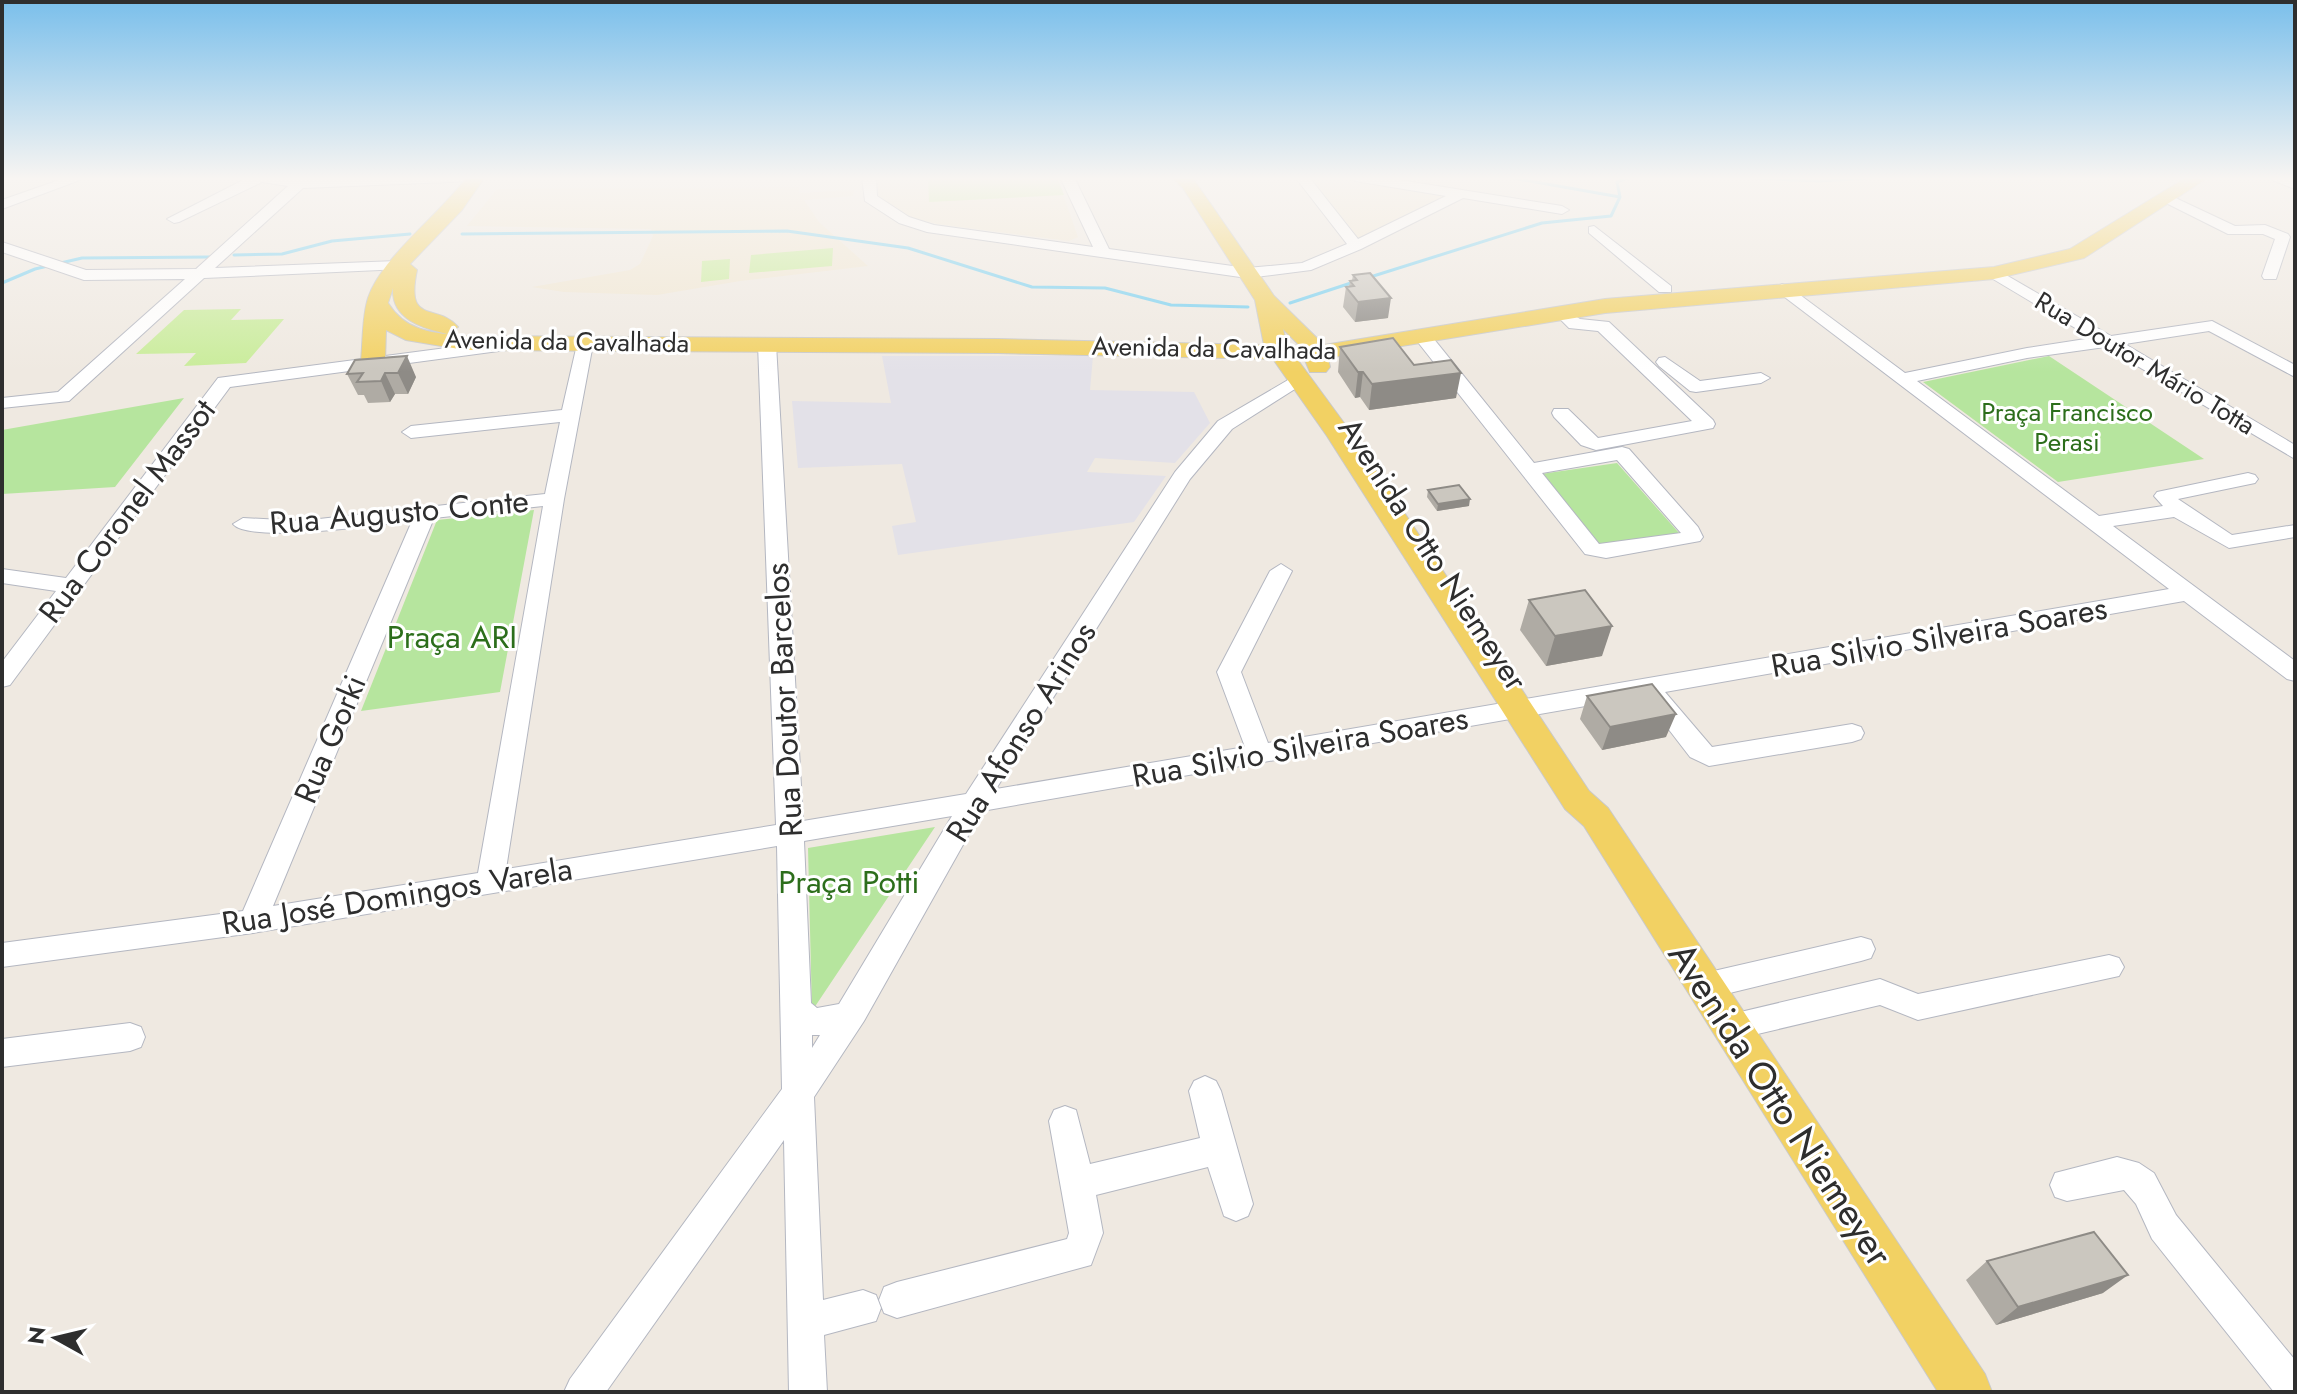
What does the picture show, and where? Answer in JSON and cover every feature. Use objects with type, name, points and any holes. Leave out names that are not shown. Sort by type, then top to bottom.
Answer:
[{"type":"main road","points":[[373,361],[377,303],[382,288],[397,266],[420,242]]},
{"type":"main road","points":[[403,294],[411,277],[443,242]]},
{"type":"main road","name":"Avenida Otto Niemeyer","points":[[1227,242],[1266,300],[1310,345],[1310,379]]},
{"type":"main road","name":"Avenida da Cavalhada","points":[[1310,345],[1595,296],[1962,265],[2034,253],[2067,242]]},
{"type":"main road","name":"Avenida da Cavalhada","points":[[377,303],[391,325],[402,331],[471,337],[826,334],[1310,345],[1349,350],[1605,306],[1994,273],[2077,254],[2094,242]]},
{"type":"main road","points":[[1994,273],[1993,268],[2000,263],[2034,253]]},
{"type":"main road","points":[[397,266],[407,270],[401,286],[403,294]]},
{"type":"main road","name":"Avenida da Cavalhada","points":[[403,294],[408,309],[417,316],[471,337],[507,345],[767,344],[1227,349],[1276,345]]},
{"type":"main road","name":"Avenida Otto Niemeyer","points":[[1266,300],[1276,345],[1310,379],[1526,708],[1577,800],[1596,817],[1967,1392]]},
{"type":"main road","points":[[767,344],[776,339],[826,334]]},
{"type":"main road","points":[[437,356],[471,337]]},
{"type":"main road","points":[[1310,379],[1349,350]]},
{"type":"street","points":[[2,403],[63,397],[236,242]]},
{"type":"street","points":[[1025,242],[1247,273],[1305,267],[1364,242]]},
{"type":"street","points":[[1098,242],[1103,253]]},
{"type":"street","points":[[1353,242],[1356,246]]},
{"type":"street","points":[[1609,242],[1665,289]]},
{"type":"street","points":[[2270,276],[2281,242]]},
{"type":"street","points":[[2,247],[53,265],[109,277],[397,266]]},
{"type":"street","name":"Rua Doutor Mário Totta","points":[[1994,273],[2295,453]]},
{"type":"street","points":[[1782,289],[2295,673]]},
{"type":"street","points":[[1605,306],[1692,386],[1761,378]]},
{"type":"street","points":[[1561,413],[1588,441],[1596,444],[1705,426],[1603,326],[1575,324],[1562,313]]},
{"type":"street","points":[[1901,379],[2027,353],[2212,326],[2295,372]]},
{"type":"street","points":[[1423,337],[1596,551],[1693,537],[1622,453]]},
{"type":"street","points":[[490,882],[554,499],[584,344]]},
{"type":"street","name":"Rua Doutor Barcelos","points":[[767,344],[790,831],[808,1392]]},
{"type":"street","points":[[373,361],[437,356],[507,345]]},
{"type":"street","name":"Rua Coronel Massot","points":[[2,679],[224,382],[373,361]]},
{"type":"street","name":"Rua Afonso Arinos","points":[[583,1392],[797,1097],[853,1012],[974,803],[1182,476],[1225,425],[1310,379]]},
{"type":"street","points":[[411,432],[570,415]]},
{"type":"street","points":[[1604,430],[1699,417]]},
{"type":"street","points":[[1529,470],[1661,447]]},
{"type":"street","points":[[2248,479],[2164,496],[2178,510],[2229,542],[2295,531]]},
{"type":"street","name":"Rua Augusto Conte","points":[[243,524],[301,527],[554,499]]},
{"type":"street","points":[[2094,523],[2178,510]]},
{"type":"street","name":"Rua Gorki","points":[[253,921],[426,513]]},
{"type":"street","points":[[1260,754],[1229,672],[1281,571]]},
{"type":"street","points":[[2,576],[72,586]]},
{"type":"street","name":"Rua Silvio Silveira Soares","points":[[790,831],[974,803],[2188,593]]},
{"type":"street","points":[[1649,687],[1699,751],[1709,757],[1852,733]]},
{"type":"street","name":"Rua José Domingos Varela","points":[[2,955],[253,921],[790,831]]},
{"type":"street","points":[[1705,986],[1861,949]]},
{"type":"street","points":[[1732,1027],[1880,992],[1894,996],[1907,1006],[1918,1007],[2109,967]]},
{"type":"street","points":[[794,1007],[811,1022],[830,1021],[853,1012]]},
{"type":"street","points":[[2,1053],[130,1037]]},
{"type":"street","points":[[1205,1091],[1236,1204]]},
{"type":"street","points":[[805,1322],[1079,1253],[1086,1233],[1065,1121]]},
{"type":"street","points":[[1076,1183],[1219,1149]]},
{"type":"street","points":[[2067,1185],[2117,1173],[2125,1173],[2141,1183],[2152,1196],[2164,1227],[2295,1389]]},
{"type":"shaded area","points":[[650,242],[841,242],[868,266],[740,281],[657,295],[564,292],[532,287],[630,270],[640,264]]},
{"type":"shaded area","points":[[882,356],[1093,356],[1090,390],[1194,392],[1210,423],[1175,463],[1095,458],[1087,472],[1166,476],[1134,522],[898,555],[892,526],[916,522],[902,464],[798,468],[792,401],[891,403]]},
{"type":"green space","points":[[833,248],[832,266],[749,273],[751,255]]},
{"type":"green space","points":[[730,259],[729,279],[701,282],[702,261]]},
{"type":"green space","points":[[241,309],[231,320],[284,319],[246,363],[184,366],[196,353],[136,354],[184,310]]},
{"type":"green space","name":"Praça Francisco Perasi","points":[[2049,356],[2204,459],[2058,482],[1923,382]]},
{"type":"green space","points":[[184,398],[115,487],[2,494],[2,430]]},
{"type":"green space","points":[[1617,463],[1679,533],[1598,545],[1541,474]]},
{"type":"green space","name":"Praça ARI","points":[[534,510],[500,692],[361,711],[437,520]]},
{"type":"green space","name":"Praça Potti","points":[[935,827],[812,1011],[808,848]]},
{"type":"building","points":[[1370,273],[1391,298],[1358,302],[1346,287],[1354,286],[1350,281],[1357,280],[1353,275]]},
{"type":"building","points":[[1393,338],[1414,365],[1451,360],[1461,373],[1372,384],[1363,372],[1358,372],[1340,347]]},
{"type":"building","points":[[407,356],[398,373],[385,373],[381,381],[357,382],[363,373],[347,374],[355,360]]},
{"type":"building","points":[[1459,485],[1470,499],[1438,504],[1428,490]]},
{"type":"building","points":[[1585,590],[1612,626],[1555,636],[1529,600]]},
{"type":"building","points":[[1652,684],[1676,714],[1610,727],[1587,696]]},
{"type":"building","points":[[2094,1232],[2128,1275],[2018,1307],[1987,1261]]},
{"type":"waterway","points":[[234,255],[282,254],[328,242]]},
{"type":"waterway","points":[[866,242],[908,248],[1032,287],[1105,288],[1171,305],[1248,307]]},
{"type":"waterway","points":[[1367,278],[1481,242]]},
{"type":"waterway","points":[[2,283],[35,269],[82,258],[209,257]]},
{"type":"waterway","points":[[1290,303],[1354,282]]}]
